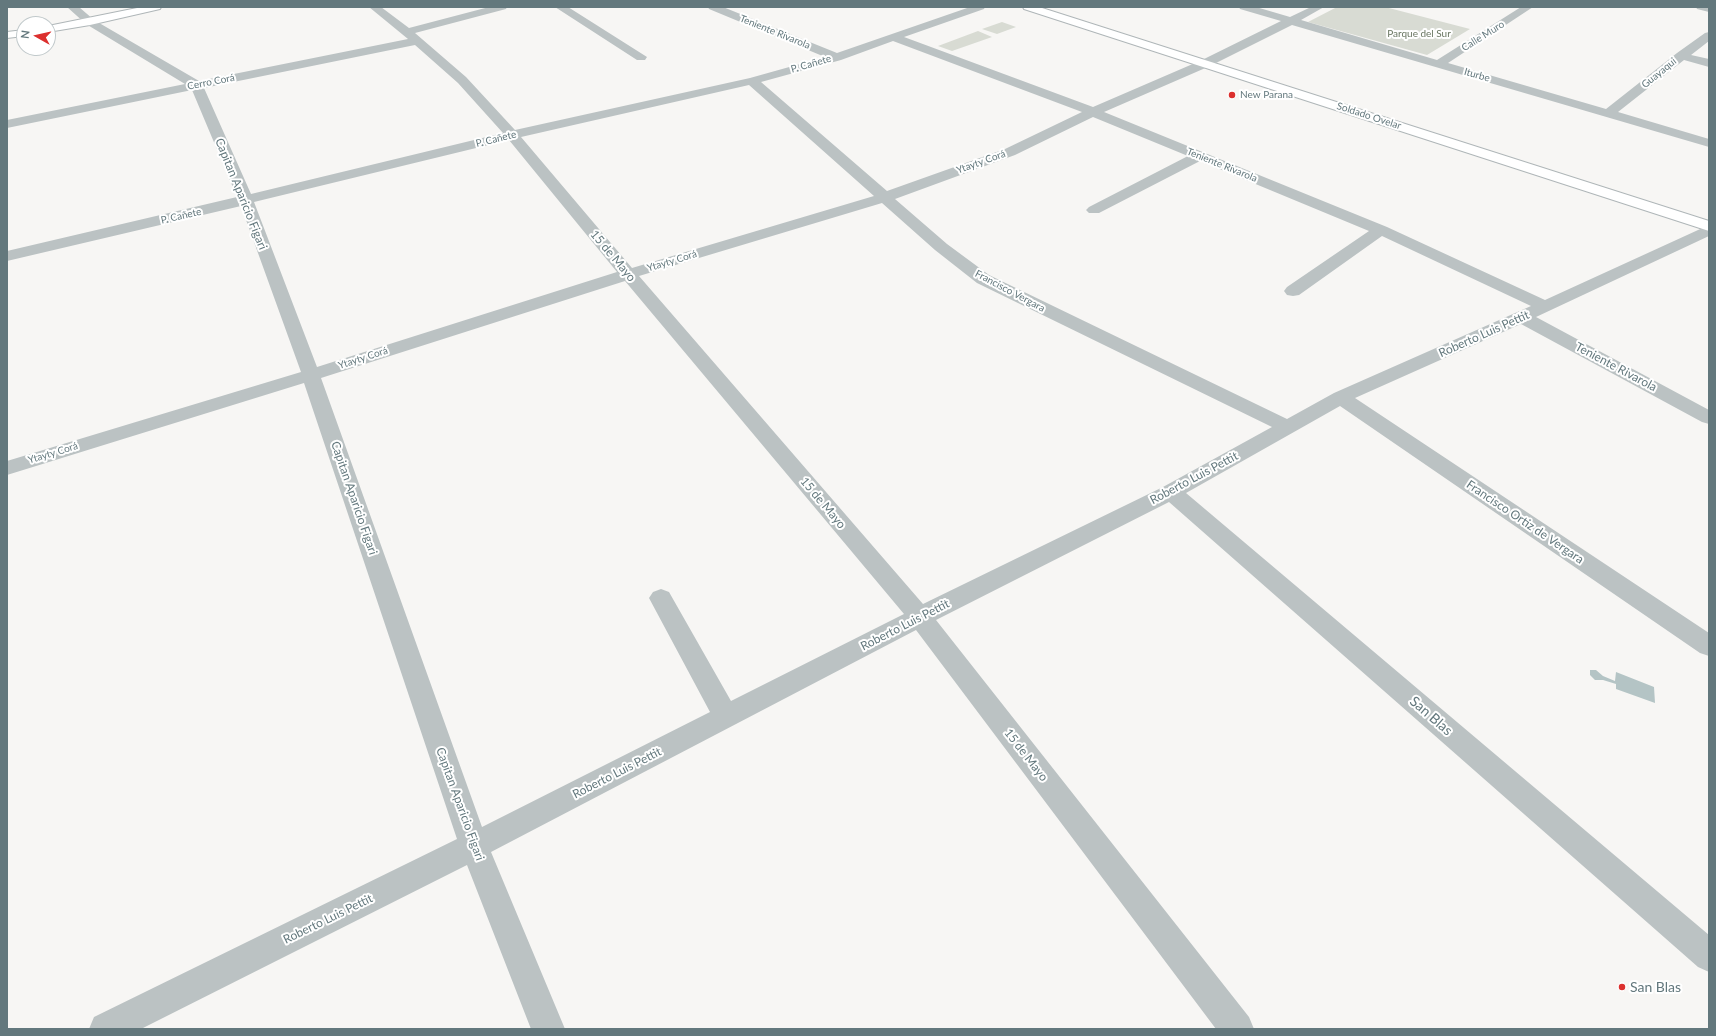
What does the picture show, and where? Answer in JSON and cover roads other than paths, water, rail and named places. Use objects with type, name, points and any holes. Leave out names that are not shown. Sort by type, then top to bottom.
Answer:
[{"type":"main road","points":[[56,28],[90,22],[133,10],[156,7]]},
{"type":"main road","name":"Soldado Ovelar","points":[[1028,7],[1709,226]]},
{"type":"street","points":[[72,7],[90,22],[196,85]]},
{"type":"street","name":"15 de Mayo","points":[[374,7],[412,36],[462,80],[512,134],[628,274],[920,617],[1237,1029]]},
{"type":"street","name":"Cerro Corá","points":[[7,124],[196,85],[412,36],[502,7]]},
{"type":"street","points":[[560,7],[641,57]]},
{"type":"street","name":"Teniente Rivarola","points":[[713,7],[837,57]]},
{"type":"street","points":[[726,12],[743,7]]},
{"type":"street","name":"P. Cañete","points":[[7,256],[246,200],[512,134],[752,81],[837,57],[980,7]]},
{"type":"street","name":"Iturbe","points":[[1244,7],[1709,143]]},
{"type":"street","name":"Ytayty Corá","points":[[7,468],[311,375],[628,274],[885,197],[1010,152],[1093,112],[1206,63],[1319,7]]},
{"type":"street","name":"Calle Muro","points":[[1438,64],[1528,7]]},
{"type":"street","points":[[1701,7],[1709,9]]},
{"type":"street","name":"Guayaqui","points":[[1609,113],[1709,35]]},
{"type":"street","name":"Teniente Rivarola","points":[[892,38],[1093,112],[1381,230],[1545,306]]},
{"type":"street","points":[[1681,56],[1709,63]]},
{"type":"street","name":"Francisco Vergara","points":[[752,81],[941,247],[983,279],[1288,427]]},
{"type":"street","name":"Capitan Aparicio Figari","points":[[196,85],[246,200],[311,375],[474,846],[548,1029]]},
{"type":"street","points":[[1094,210],[1198,156]]},
{"type":"street","points":[[1293,291],[1381,230]]},
{"type":"street","name":"Roberto Luis Pettit","points":[[106,1029],[474,846],[920,617],[1171,492],[1341,397],[1522,317],[1709,230]]},
{"type":"street","name":"Teniente Rivarola","points":[[1522,317],[1709,418]]},
{"type":"street","name":"Francisco Ortiz de Vergara","points":[[1341,397],[1709,646]]},
{"type":"street","name":"San Blas","points":[[1171,492],[1709,956]]},
{"type":"street","points":[[661,598],[726,717]]},
{"type":"place","name":"New Parana","points":[[1232,95]]},
{"type":"place","name":"San Blas","points":[[1622,987]]},
{"type":"park label","name":"Parque del Sur","points":[[1419,34]]}]
